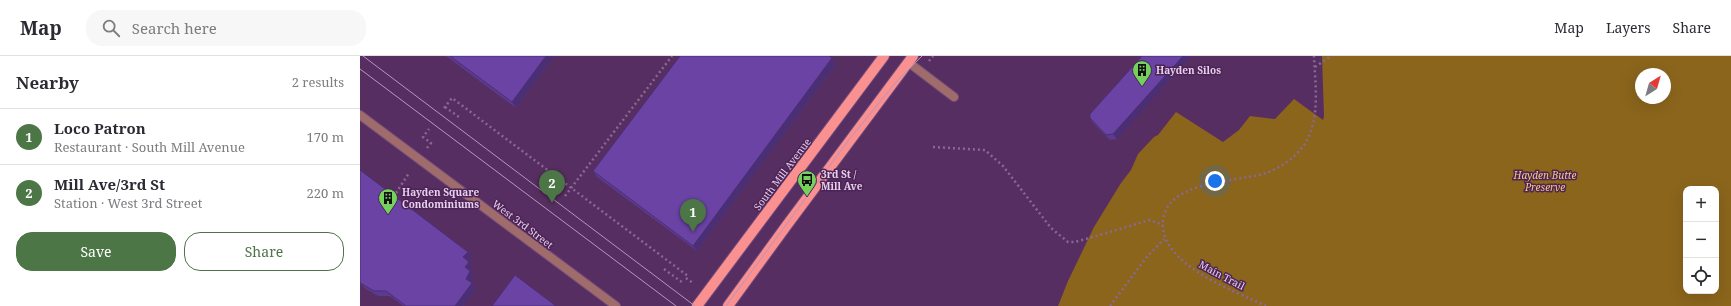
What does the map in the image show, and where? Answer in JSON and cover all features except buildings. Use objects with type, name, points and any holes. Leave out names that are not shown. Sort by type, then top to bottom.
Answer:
[{"type":"main road","name":"South Mill Avenue","points":[[697,306],[884,56]]},
{"type":"main road","points":[[728,306],[911,59]]},
{"type":"street","points":[[911,59],[954,97]]},
{"type":"street","name":"West 3rd Street","points":[[360,115],[616,306]]},
{"type":"path","points":[[565,196],[672,56]]},
{"type":"path","points":[[1110,306],[1146,258],[1164,239],[1164,214],[1170,204],[1196,187],[1264,174],[1288,161],[1297,153],[1310,135],[1313,122],[1315,107],[1314,56]]},
{"type":"path","points":[[1314,68],[1331,56]]},
{"type":"path","points":[[459,117],[444,107],[452,98],[572,188],[693,283]]},
{"type":"path","points":[[426,150],[431,143],[423,137],[429,129]]},
{"type":"path","points":[[933,147],[985,150],[1004,166],[1051,228],[1068,242],[1086,239],[1150,220],[1163,225]]},
{"type":"path","points":[[396,193],[409,173]]},
{"type":"path","name":"Main Trail","points":[[1164,239],[1188,265],[1201,275],[1266,306]]},
{"type":"path","points":[[664,269],[683,283]]},
{"type":"green space","name":"Hayden Butte Preserve","points":[[1322,56],[1731,56],[1731,306],[1058,306],[1068,281],[1094,227],[1121,183],[1131,170],[1138,154],[1154,137],[1158,135],[1176,112],[1223,142],[1239,130],[1250,116],[1275,119],[1294,99],[1323,120]]},
{"type":"tram line","points":[[363,56],[695,306]]},
{"type":"tram line","points":[[726,306],[851,137],[897,81],[922,56]]},
{"type":"tram line","points":[[360,69],[676,306]]},
{"type":"place","name":"Hayden Silos","points":[[1142,87]]},
{"type":"place","name":"3rd St / Mill Ave","points":[[807,197]]},
{"type":"place","name":"Mill Ave/3rd St","points":[[552,203]]},
{"type":"place","name":"Hayden Square Condominiums","points":[[388,215]]},
{"type":"place","name":"Loco Patron","points":[[693,232]]}]
